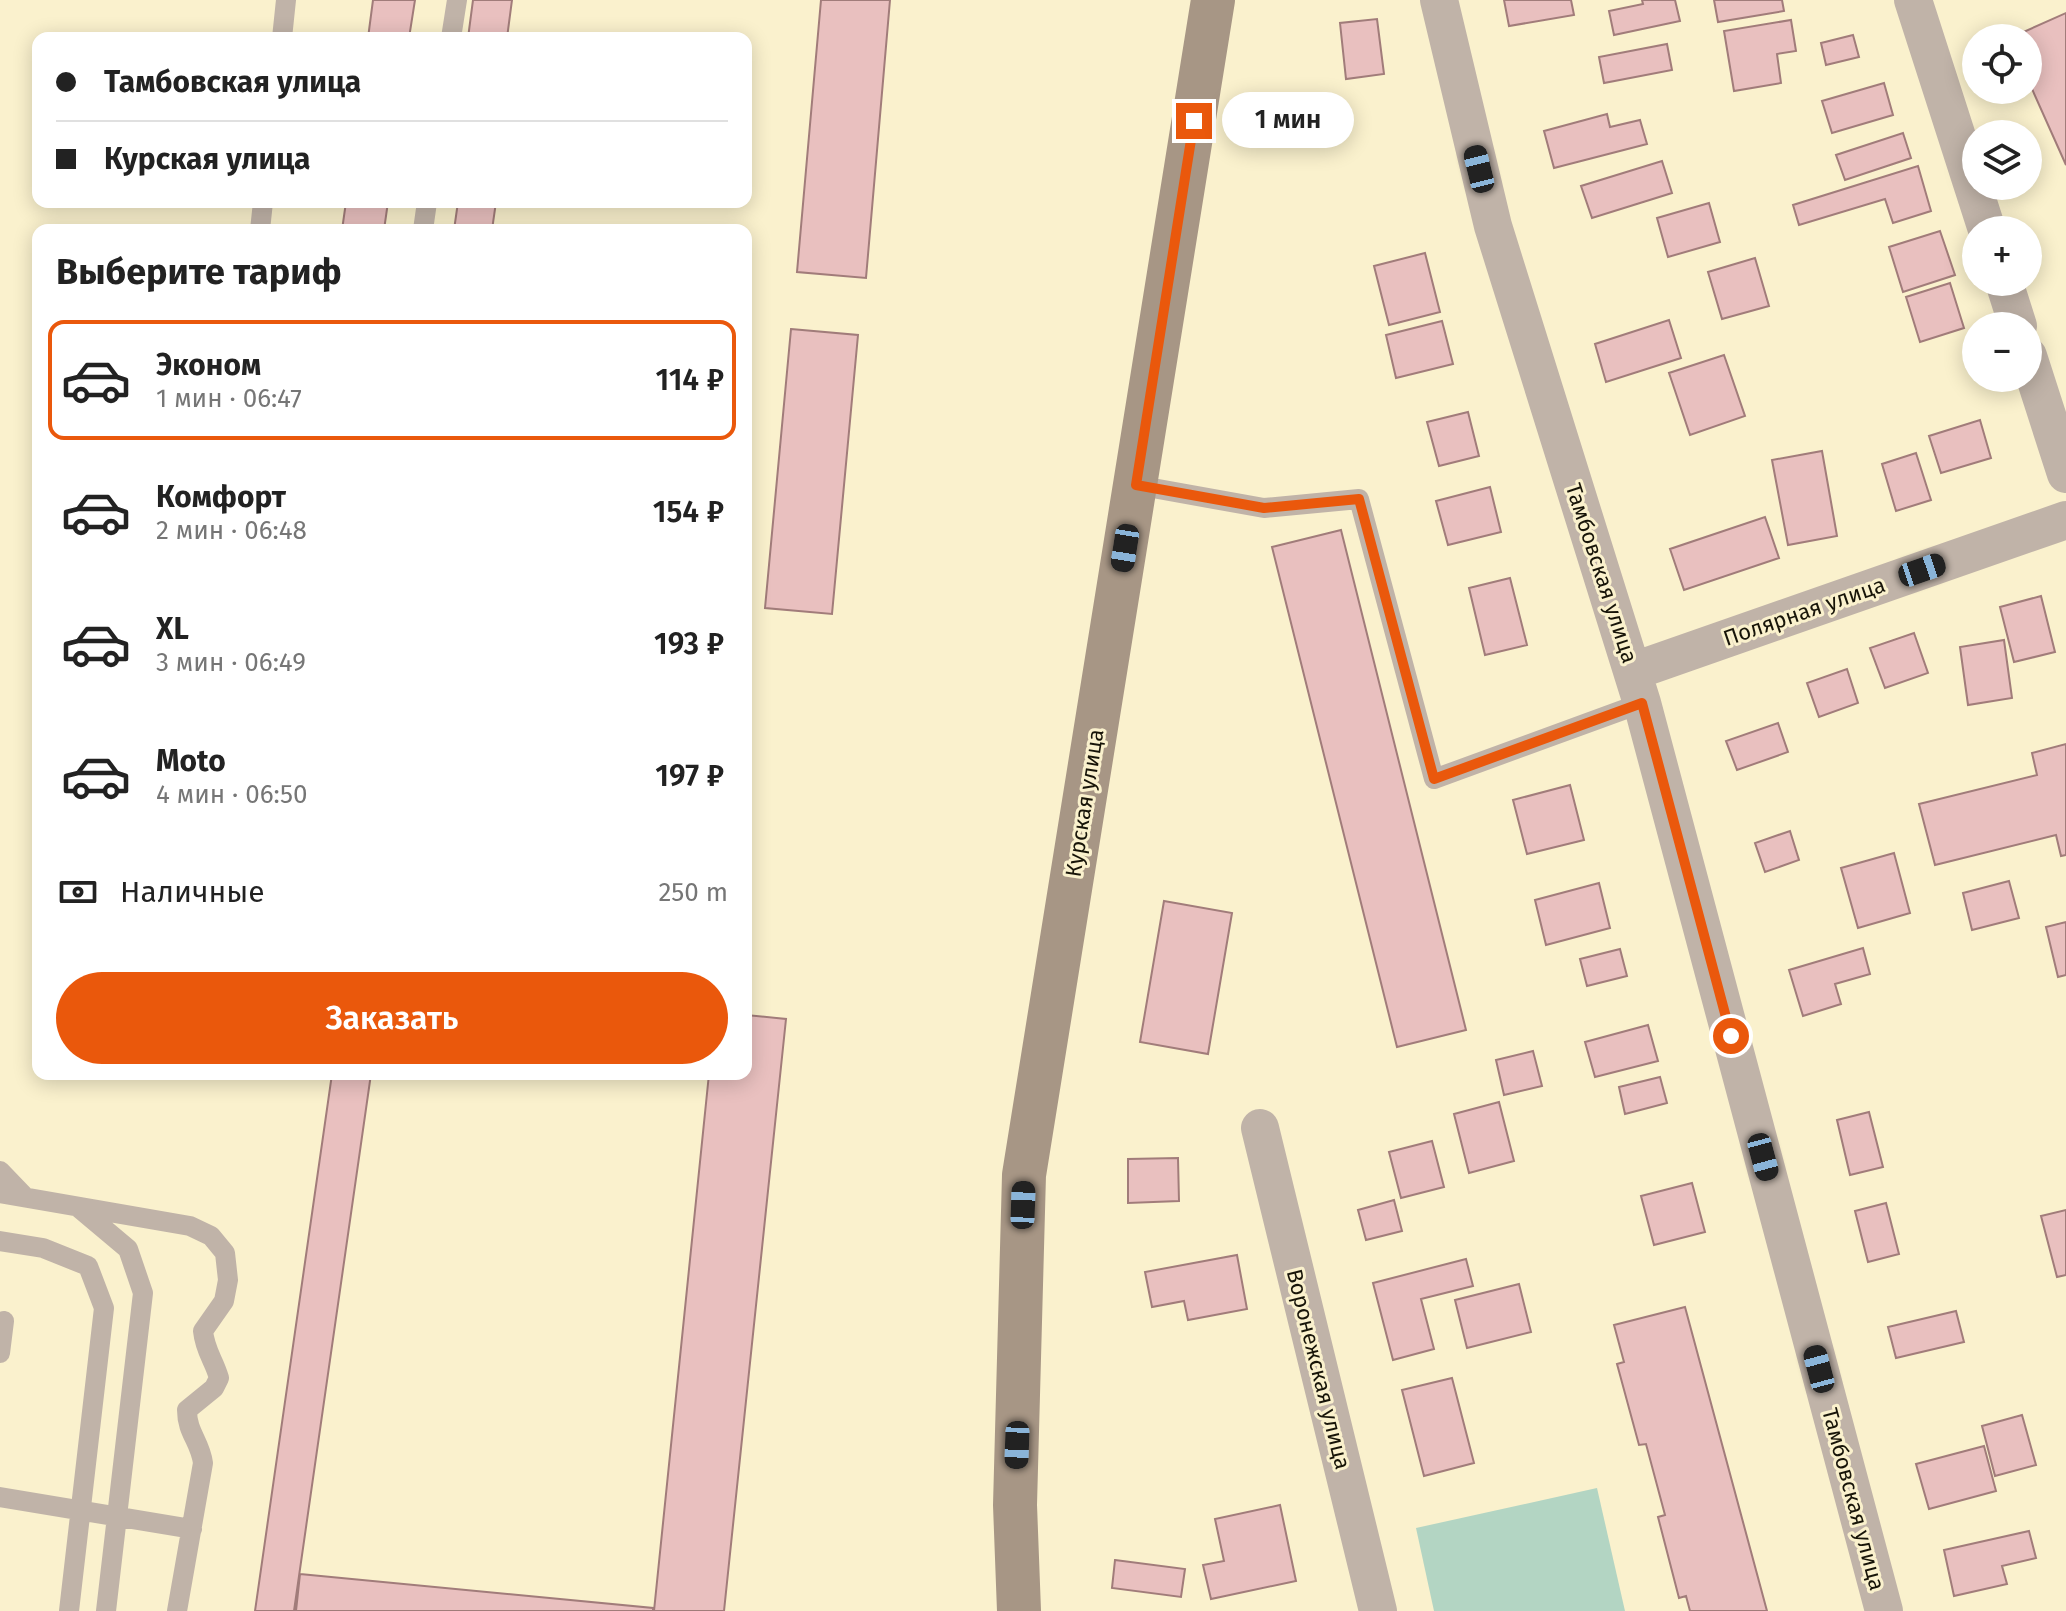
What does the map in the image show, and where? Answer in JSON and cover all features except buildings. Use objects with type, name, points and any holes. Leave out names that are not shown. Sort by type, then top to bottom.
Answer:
[{"type":"street","name":"Курская улица","points":[[1019,1611],[1015,1505],[1024,1175],[1213,0]]},
{"type":"street","name":"Тамбовская улица","points":[[1439,0],[1493,226],[1638,687],[1884,1611]]},
{"type":"street","points":[[1913,0],[1982,216]]},
{"type":"street","points":[[2040,392],[2066,474]]},
{"type":"street","name":"Полярная улица","points":[[1638,687],[2066,520]]},
{"type":"street","name":"Воронежская улица","points":[[1260,1128],[1378,1611]]},
{"type":"lane","points":[[283,32],[286,0]]},
{"type":"lane","points":[[452,32],[457,0]]},
{"type":"lane","points":[[1136,485],[1264,508],[1359,499],[1434,779],[1638,687]]},
{"type":"lane","points":[[0,1171],[25,1197]]},
{"type":"lane","points":[[0,1193],[190,1226],[211,1236],[225,1253],[228,1280],[224,1301],[203,1331],[205,1349],[217,1368],[219,1378],[214,1388],[187,1410],[187,1428],[201,1447],[203,1463],[177,1611]]},
{"type":"lane","points":[[78,1207],[128,1249],[143,1293],[106,1611]]},
{"type":"lane","points":[[0,1241],[43,1248],[88,1266],[104,1308],[69,1611]]},
{"type":"lane","points":[[0,1353],[4,1321]]},
{"type":"lane","points":[[0,1497],[192,1529]]},
{"type":"green space","points":[[1597,1488],[1625,1611],[1434,1611],[1416,1528]]},
{"type":"route","points":[[1194,121],[1136,485],[1264,508],[1359,499],[1434,779],[1642,703],[1731,1036]]}]
